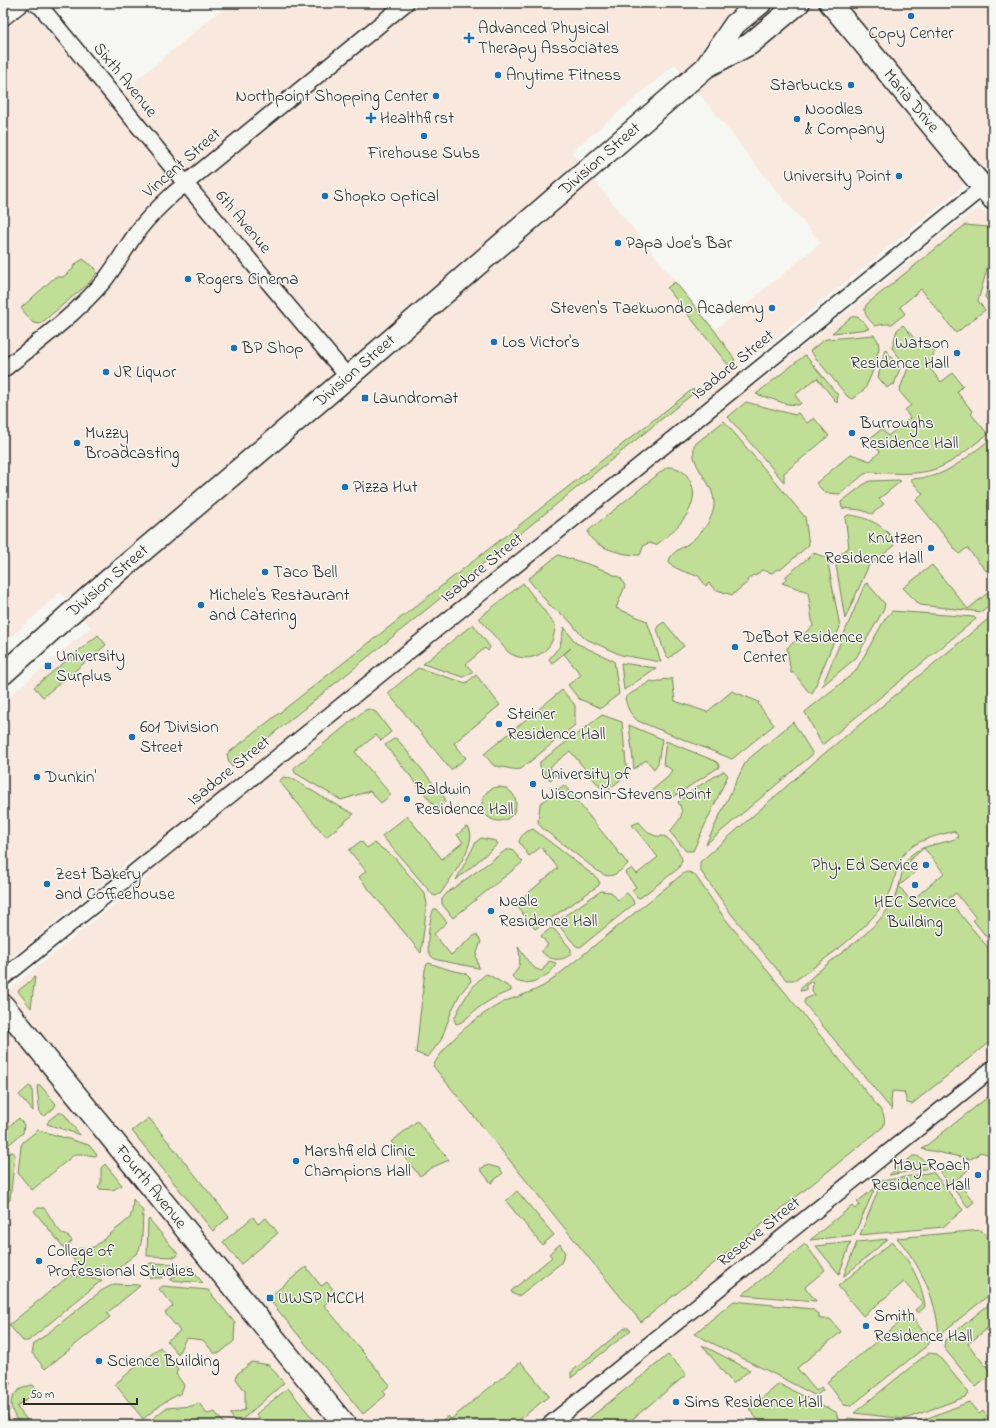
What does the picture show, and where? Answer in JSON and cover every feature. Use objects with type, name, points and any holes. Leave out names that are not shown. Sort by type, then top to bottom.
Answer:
[{"type":"main road","name":"Division Street","points":[[706,67],[735,24],[761,3]]},
{"type":"main road","name":"Division Street","points":[[3,674],[92,594],[348,377],[706,67],[750,44],[799,3]]},
{"type":"main road","name":"Maria Drive","points":[[830,3],[988,193]]},
{"type":"main road","name":"Fourth Avenue","points":[[3,1005],[345,1425]]},
{"type":"street","points":[[3,18],[22,3]]},
{"type":"street","name":"Sixth Avenue","points":[[34,3],[42,7],[185,183]]},
{"type":"street","name":"Vincent Street","points":[[3,370],[73,313],[90,296],[116,265],[138,230],[153,213],[185,183],[406,3]]},
{"type":"street","name":"6th Avenue","points":[[185,183],[348,377]]},
{"type":"street","name":"Isadore Street","points":[[3,978],[670,441],[988,193]]},
{"type":"street","name":"Reserve Street","points":[[549,1425],[993,1068]]},
{"type":"shaded area","name":"University of Wisconsin–Stevens Point","points":[[230,3],[993,3],[993,177],[984,166],[963,184],[959,190],[741,367],[756,385],[971,212],[980,209],[993,221],[993,1425],[3,1425],[3,995],[148,877],[133,858],[3,964],[3,702],[91,627],[60,592],[3,645],[3,30],[23,14],[28,12],[34,14],[109,103]],"holes":[[[675,64],[763,174],[821,243],[715,330],[571,152]]]},
{"type":"green space","points":[[965,225],[987,227],[993,234],[990,256],[978,301],[985,310],[956,333],[921,289],[900,307],[905,314],[892,324],[875,326],[865,313],[865,307],[867,304]]},
{"type":"green space","points":[[83,259],[95,268],[97,273],[88,284],[40,324],[33,323],[21,308],[55,277],[63,277],[73,269],[74,265]]},
{"type":"green space","points":[[993,268],[993,303],[991,305],[985,297]]},
{"type":"green space","points":[[675,282],[715,331],[735,360],[728,365],[667,288]]},
{"type":"green space","points":[[851,317],[859,318],[869,329],[832,333]]},
{"type":"green space","points":[[903,325],[922,348],[929,343],[935,351],[928,366],[941,382],[953,373],[963,386],[957,392],[973,412],[971,414],[988,434],[956,458],[936,469],[917,473],[869,472],[863,475],[840,494],[825,493],[816,483],[851,454],[870,461],[880,452],[869,439],[882,429],[888,436],[910,418],[905,410],[911,405],[899,391],[908,368],[892,348],[897,330]]},
{"type":"green space","points":[[874,335],[878,341],[879,348],[872,373],[865,389],[852,399],[848,397],[810,351],[822,341],[827,339]]},
{"type":"green space","points":[[885,349],[900,368],[894,385],[892,384],[887,388],[878,377]]},
{"type":"green space","points":[[805,355],[838,395],[837,403],[817,378],[795,395],[801,403],[799,405],[787,404],[756,394]]},
{"type":"green space","points":[[693,389],[695,392],[232,767],[229,763],[227,754]]},
{"type":"green space","points":[[746,402],[795,415],[798,413],[807,423],[814,418],[829,436],[784,473],[784,482],[728,417]]},
{"type":"green space","points":[[724,421],[805,517],[809,545],[780,570],[777,569],[772,573],[762,570],[755,576],[753,575],[747,580],[748,582],[732,595],[714,589],[709,583],[706,586],[697,574],[696,576],[676,568],[670,564],[669,561],[674,553],[698,535],[710,520],[714,508],[712,491],[694,458],[694,445]]},
{"type":"green space","points":[[992,438],[993,565],[986,571],[967,548],[959,554],[916,500],[923,494],[910,479],[925,478],[946,471]]},
{"type":"green space","points":[[667,467],[676,468],[684,472],[693,487],[691,507],[686,516],[672,532],[656,545],[649,543],[644,545],[640,555],[626,554],[609,549],[601,546],[590,537],[588,531]]},
{"type":"green space","points":[[901,481],[879,499],[884,504],[872,514],[861,510],[842,508],[841,502],[867,482]]},
{"type":"green space","points":[[848,515],[860,517],[876,524],[890,535],[894,544],[893,547],[869,565],[845,619],[835,559],[849,547],[845,517]]},
{"type":"green space","points":[[814,553],[827,558],[840,627],[812,694],[794,673],[791,673],[787,648],[813,626],[808,592],[782,583],[786,580],[786,576]]},
{"type":"green space","points":[[558,555],[594,566],[621,578],[625,586],[616,608],[647,621],[661,662],[621,655],[584,638],[566,617],[551,607],[528,579]]},
{"type":"green space","points":[[932,565],[968,609],[990,591],[993,603],[982,612],[920,605],[903,588]]},
{"type":"green space","points":[[523,583],[555,625],[552,641],[548,647],[539,655],[526,658],[508,652],[479,618]]},
{"type":"green space","points":[[867,583],[885,604],[884,609],[856,658],[822,686],[865,584]]},
{"type":"green space","points":[[892,611],[974,617],[976,619],[822,745],[805,712],[855,672],[885,619]]},
{"type":"green space","points":[[993,615],[993,945],[973,920],[976,918],[956,893],[948,899],[993,954],[993,1039],[912,1104],[907,1103],[904,1092],[892,1091],[892,1110],[804,1003],[805,999],[815,995],[812,991],[813,981],[806,985],[806,990],[800,991],[809,979],[874,926],[891,904],[899,886],[911,901],[944,873],[924,848],[910,860],[918,870],[899,886],[903,867],[911,855],[922,848],[947,842],[959,837],[954,831],[925,840],[909,849],[898,864],[889,894],[875,915],[845,943],[796,980],[786,980],[732,915],[700,870],[700,862],[820,757]]},
{"type":"green space","points":[[664,622],[684,646],[669,658],[665,654],[657,629],[658,626]]},
{"type":"green space","points":[[473,624],[490,647],[488,651],[485,648],[466,664],[473,672],[463,677],[423,664]]},
{"type":"green space","points":[[564,627],[576,643],[614,661],[619,694],[601,708],[579,699],[568,685],[581,675],[564,654],[571,648],[552,663],[549,659],[560,646]]},
{"type":"green space","points":[[98,635],[106,645],[43,697],[34,687]]},
{"type":"green space","points":[[621,663],[656,668],[624,690]]},
{"type":"green space","points":[[418,668],[466,683],[476,675],[500,705],[454,743],[466,758],[451,770],[388,693]]},
{"type":"green space","points":[[672,678],[675,701],[707,712],[732,691],[759,702],[758,704],[774,725],[732,759],[638,721],[629,711],[625,698],[651,681],[662,681],[664,679],[668,680]]},
{"type":"green space","points":[[562,690],[575,705],[575,725],[521,769],[494,766],[484,754]]},
{"type":"green space","points":[[369,709],[376,712],[391,732],[381,741],[376,735],[355,752],[391,795],[381,803],[370,791],[341,800],[295,773],[294,768],[365,710]]},
{"type":"green space","points":[[602,715],[622,722],[627,774],[605,793],[570,751],[550,767],[556,775],[550,780],[540,767],[540,762]]},
{"type":"green space","points":[[793,722],[813,754],[706,844],[746,761]]},
{"type":"green space","points":[[629,725],[662,739],[658,763],[654,769],[646,760],[634,769]]},
{"type":"green space","points":[[395,738],[445,798],[445,802],[437,809],[385,745]]},
{"type":"green space","points":[[666,741],[715,761],[718,763],[719,767],[673,797],[667,794],[651,791],[668,777],[672,770],[663,764]]},
{"type":"green space","points":[[724,771],[728,775],[693,851],[686,851],[670,832],[678,822],[681,815],[682,811],[678,802],[697,787]]},
{"type":"green space","points":[[283,777],[293,779],[327,800],[354,814],[326,837],[279,781]]},
{"type":"green space","points":[[564,785],[628,864],[615,874],[608,876],[599,872],[542,828],[538,822],[540,804]]},
{"type":"green space","points":[[499,787],[511,792],[516,804],[511,816],[499,821],[487,816],[482,804],[487,792]]},
{"type":"green space","points":[[407,816],[442,859],[463,842],[457,835],[466,827],[468,827],[471,833],[467,851],[462,860],[441,893],[436,896],[433,895],[382,836]]},
{"type":"green space","points":[[639,822],[651,834],[656,836],[665,836],[673,844],[682,858],[679,868],[640,898],[637,897],[632,890],[636,887],[625,873],[632,868],[637,874],[658,857],[632,825]]},
{"type":"green space","points":[[533,829],[597,878],[600,883],[598,886],[535,929],[515,904],[558,868],[541,847],[529,856],[519,842],[524,834]]},
{"type":"green space","points":[[481,838],[496,841],[498,844],[456,880],[476,842]]},
{"type":"green space","points":[[361,841],[367,848],[374,843],[394,857],[425,894],[427,904],[421,953],[359,877],[366,871],[349,850]]},
{"type":"green space","points":[[506,850],[512,850],[523,862],[453,918],[442,904],[442,899],[447,893]]},
{"type":"green space","points":[[688,872],[694,874],[723,916],[880,1109],[884,1122],[883,1127],[641,1322],[433,1066],[439,1056],[455,1037],[475,1020],[496,1006],[533,991],[548,983],[684,873]]},
{"type":"green space","points":[[601,891],[611,892],[618,900],[627,893],[633,900],[634,904],[583,945],[580,947],[576,946],[559,926],[557,923],[558,920]]},
{"type":"green space","points":[[434,909],[436,909],[447,922],[434,934],[451,955],[476,934],[481,941],[476,956],[479,968],[438,960],[431,956],[428,939]]},
{"type":"green space","points":[[551,928],[554,929],[571,949],[571,954],[567,957],[556,959],[548,957],[541,951],[548,945],[541,936]]},
{"type":"green space","points":[[518,947],[528,962],[538,970],[542,971],[549,961],[556,963],[554,968],[536,981],[522,983],[516,981],[512,976],[520,963]]},
{"type":"green space","points":[[429,963],[465,973],[471,981],[460,994],[452,1010],[441,1040],[428,1057],[416,1053],[425,970],[427,964]]},
{"type":"green space","points":[[486,974],[511,988],[511,991],[489,1001],[464,1020],[456,1024],[454,1019],[464,1001],[476,983]]},
{"type":"green space","points":[[35,977],[31,1008],[18,991]]},
{"type":"green space","points":[[38,1085],[40,1085],[56,1104],[54,1108],[45,1116],[40,1114]]},
{"type":"green space","points":[[29,1086],[32,1088],[33,1111],[19,1095]]},
{"type":"green space","points":[[993,1093],[993,1150],[988,1154],[979,1152],[977,1156],[970,1159],[922,1149]]},
{"type":"green space","points":[[58,1113],[63,1113],[65,1115],[80,1135],[47,1124],[49,1120]]},
{"type":"green space","points":[[19,1118],[24,1125],[23,1133],[3,1149],[3,1131]]},
{"type":"green space","points":[[149,1118],[229,1217],[213,1231],[132,1131]]},
{"type":"green space","points":[[417,1121],[449,1160],[433,1167],[420,1176],[391,1142]]},
{"type":"green space","points":[[38,1130],[89,1145],[97,1155],[75,1154],[32,1190],[18,1173],[21,1146],[23,1142]]},
{"type":"green space","points":[[11,1152],[15,1155],[10,1200],[3,1206],[3,1157]]},
{"type":"green space","points":[[913,1156],[921,1158],[930,1168],[889,1175]]},
{"type":"green space","points":[[105,1164],[122,1185],[113,1190],[100,1189],[98,1187],[101,1183],[101,1168]]},
{"type":"green space","points":[[488,1165],[499,1168],[503,1173],[491,1183],[480,1169]]},
{"type":"green space","points":[[966,1166],[968,1170],[956,1180],[974,1202],[968,1207],[939,1171]]},
{"type":"green space","points":[[933,1172],[963,1210],[943,1227],[860,1235],[882,1181]]},
{"type":"green space","points":[[875,1188],[854,1235],[810,1240],[852,1206],[855,1209],[860,1205],[857,1202]]},
{"type":"green space","points":[[517,1191],[554,1235],[542,1245],[506,1201]]},
{"type":"green space","points":[[133,1199],[143,1211],[142,1239],[137,1253],[112,1273],[108,1274],[76,1269],[79,1267],[70,1255],[80,1248],[94,1247],[130,1218]]},
{"type":"green space","points":[[38,1208],[44,1208],[59,1230],[71,1239],[72,1241],[65,1249],[34,1211]]},
{"type":"green space","points":[[253,1217],[258,1224],[266,1218],[278,1233],[241,1264],[223,1242]]},
{"type":"green space","points":[[149,1219],[178,1254],[176,1257],[147,1256]]},
{"type":"green space","points":[[981,1230],[993,1243],[993,1292],[939,1335],[935,1308],[926,1283],[906,1248],[897,1238]]},
{"type":"green space","points":[[888,1239],[843,1277],[857,1242]]},
{"type":"green space","points":[[851,1242],[839,1274],[816,1246]]},
{"type":"green space","points":[[892,1242],[904,1256],[914,1272],[924,1298],[925,1307],[918,1313],[915,1310],[923,1303],[904,1282],[863,1316],[838,1286]]},
{"type":"green space","points":[[560,1244],[565,1253],[561,1263],[520,1295],[518,1296],[513,1294],[511,1291],[552,1257],[549,1254]]},
{"type":"green space","points":[[805,1244],[825,1270],[805,1287],[816,1301],[742,1295]]},
{"type":"green space","points":[[150,1263],[179,1264],[161,1278],[150,1278],[148,1275],[148,1266]]},
{"type":"green space","points":[[188,1266],[203,1283],[170,1280]]},
{"type":"green space","points":[[306,1267],[321,1286],[327,1282],[337,1294],[324,1305],[390,1385],[383,1391],[386,1395],[363,1414],[268,1298]]},
{"type":"green space","points":[[70,1275],[102,1280],[28,1341],[23,1341],[9,1325]]},
{"type":"green space","points":[[114,1284],[140,1286],[107,1313],[110,1317],[45,1369],[32,1353],[34,1344],[101,1291]]},
{"type":"green space","points":[[163,1286],[208,1290],[235,1323],[234,1341],[220,1353],[214,1353],[203,1340],[186,1338],[178,1354],[167,1341],[180,1331],[165,1313],[173,1306],[159,1289]]},
{"type":"green space","points":[[734,1301],[812,1309],[818,1314],[820,1319],[830,1319],[841,1332],[797,1368],[816,1391],[821,1387],[823,1390],[816,1396],[694,1334]]},
{"type":"green space","points":[[993,1301],[993,1324],[968,1344],[992,1374],[976,1387],[944,1348],[945,1340]]},
{"type":"green space","points":[[910,1314],[924,1333],[927,1331],[930,1334],[929,1344],[851,1406],[844,1405],[827,1382]]},
{"type":"green space","points":[[625,1328],[629,1328],[631,1330],[571,1378],[571,1372]]},
{"type":"green space","points":[[702,1345],[750,1370],[733,1384]]},
{"type":"green space","points":[[160,1347],[178,1369],[176,1374],[184,1385],[181,1393],[163,1403],[143,1419],[115,1384]]},
{"type":"green space","points":[[928,1353],[937,1354],[969,1393],[965,1397],[905,1419],[854,1413]]},
{"type":"green space","points":[[668,1355],[686,1375],[625,1425],[581,1425]]},
{"type":"green space","points":[[252,1362],[269,1365],[284,1383],[237,1424],[230,1414],[245,1410],[245,1391],[236,1379],[237,1374]]},
{"type":"green space","points":[[521,1362],[549,1396],[513,1425],[436,1425],[448,1416],[451,1419]]},
{"type":"green space","points":[[3,1373],[6,1374],[11,1382],[4,1397],[3,1405]]},
{"type":"green space","points":[[779,1384],[836,1412],[838,1419],[833,1425],[762,1425],[749,1409]]},
{"type":"green space","points":[[33,1385],[38,1390],[17,1407],[31,1425],[19,1425],[12,1409],[11,1404],[13,1397],[18,1391]]},
{"type":"green space","points":[[288,1388],[318,1425],[265,1425],[256,1414]]},
{"type":"green space","points":[[969,1402],[979,1414],[983,1411],[993,1425],[910,1425]]},
{"type":"green space","points":[[199,1403],[207,1414],[215,1412],[225,1425],[157,1425],[152,1419],[166,1408],[192,1406]]},
{"type":"green space","points":[[3,1405],[12,1425],[3,1425]]},
{"type":"green space","points":[[848,1418],[895,1424],[842,1425]]},
{"type":"place","name":"Copy Center","points":[[911,16]]},
{"type":"place","name":"Advanced Physical Therapy Associates","points":[[469,38]]},
{"type":"place","name":"Anytime Fitness","points":[[498,75]]},
{"type":"place","name":"Starbucks","points":[[851,85]]},
{"type":"place","name":"Northpoint Shopping Center","points":[[436,96]]},
{"type":"place","name":"Healthfirst","points":[[371,118]]},
{"type":"place","name":"Noodles & Company","points":[[797,119]]},
{"type":"place","name":"Firehouse Subs","points":[[424,136]]},
{"type":"place","name":"University Point","points":[[899,176]]},
{"type":"place","name":"Shopko Optical","points":[[325,196]]},
{"type":"place","name":"Papa Joe's Bar","points":[[618,243]]},
{"type":"place","name":"Rogers Cinema","points":[[188,279]]},
{"type":"place","name":"Steven's Taekwondo Academy","points":[[772,308]]},
{"type":"place","name":"Los Victor's","points":[[494,342]]},
{"type":"place","name":"BP Shop","points":[[234,348]]},
{"type":"place","name":"Watson Residence Hall","points":[[957,353]]},
{"type":"place","name":"JR Liquor","points":[[106,372]]},
{"type":"place","name":"Laundromat","points":[[365,398]]},
{"type":"place","name":"Burroughs Residence Hall","points":[[852,433]]},
{"type":"place","name":"Muzzy Broadcasting","points":[[77,443]]},
{"type":"place","name":"Pizza Hut","points":[[345,487]]},
{"type":"place","name":"Knutzen Residence Hall","points":[[931,548]]},
{"type":"place","name":"Taco Bell","points":[[265,572]]},
{"type":"place","name":"Michele's Restaurant and Catering","points":[[201,605]]},
{"type":"place","name":"DeBot Residence Center","points":[[735,647]]},
{"type":"place","name":"University Surplus","points":[[48,666]]},
{"type":"place","name":"Steiner Residence Hall","points":[[499,724]]},
{"type":"place","name":"601 Division Street","points":[[132,737]]},
{"type":"place","name":"Dunkin'","points":[[37,777]]},
{"type":"place","name":"University of Wisconsin–Stevens Point","points":[[533,784]]},
{"type":"place","name":"Baldwin Residence Hall","points":[[407,799]]},
{"type":"place","name":"Phy. Ed Service","points":[[926,865]]},
{"type":"place","name":"Zest Bakery and Coffeehouse","points":[[47,884]]},
{"type":"place","name":"HEC Service Building","points":[[915,885]]},
{"type":"place","name":"Neale Residence Hall","points":[[491,911]]},
{"type":"place","name":"Marshfield Clinic Champions Hall","points":[[296,1161]]},
{"type":"place","name":"May–Roach Residence Hall","points":[[978,1175]]},
{"type":"place","name":"College of Professional Studies","points":[[39,1261]]},
{"type":"place","name":"UWSP MCCH","points":[[270,1298]]},
{"type":"place","name":"Smith Residence Hall","points":[[866,1326]]},
{"type":"place","name":"Science Building","points":[[99,1361]]},
{"type":"place","name":"Sims Residence Hall","points":[[676,1402]]}]
